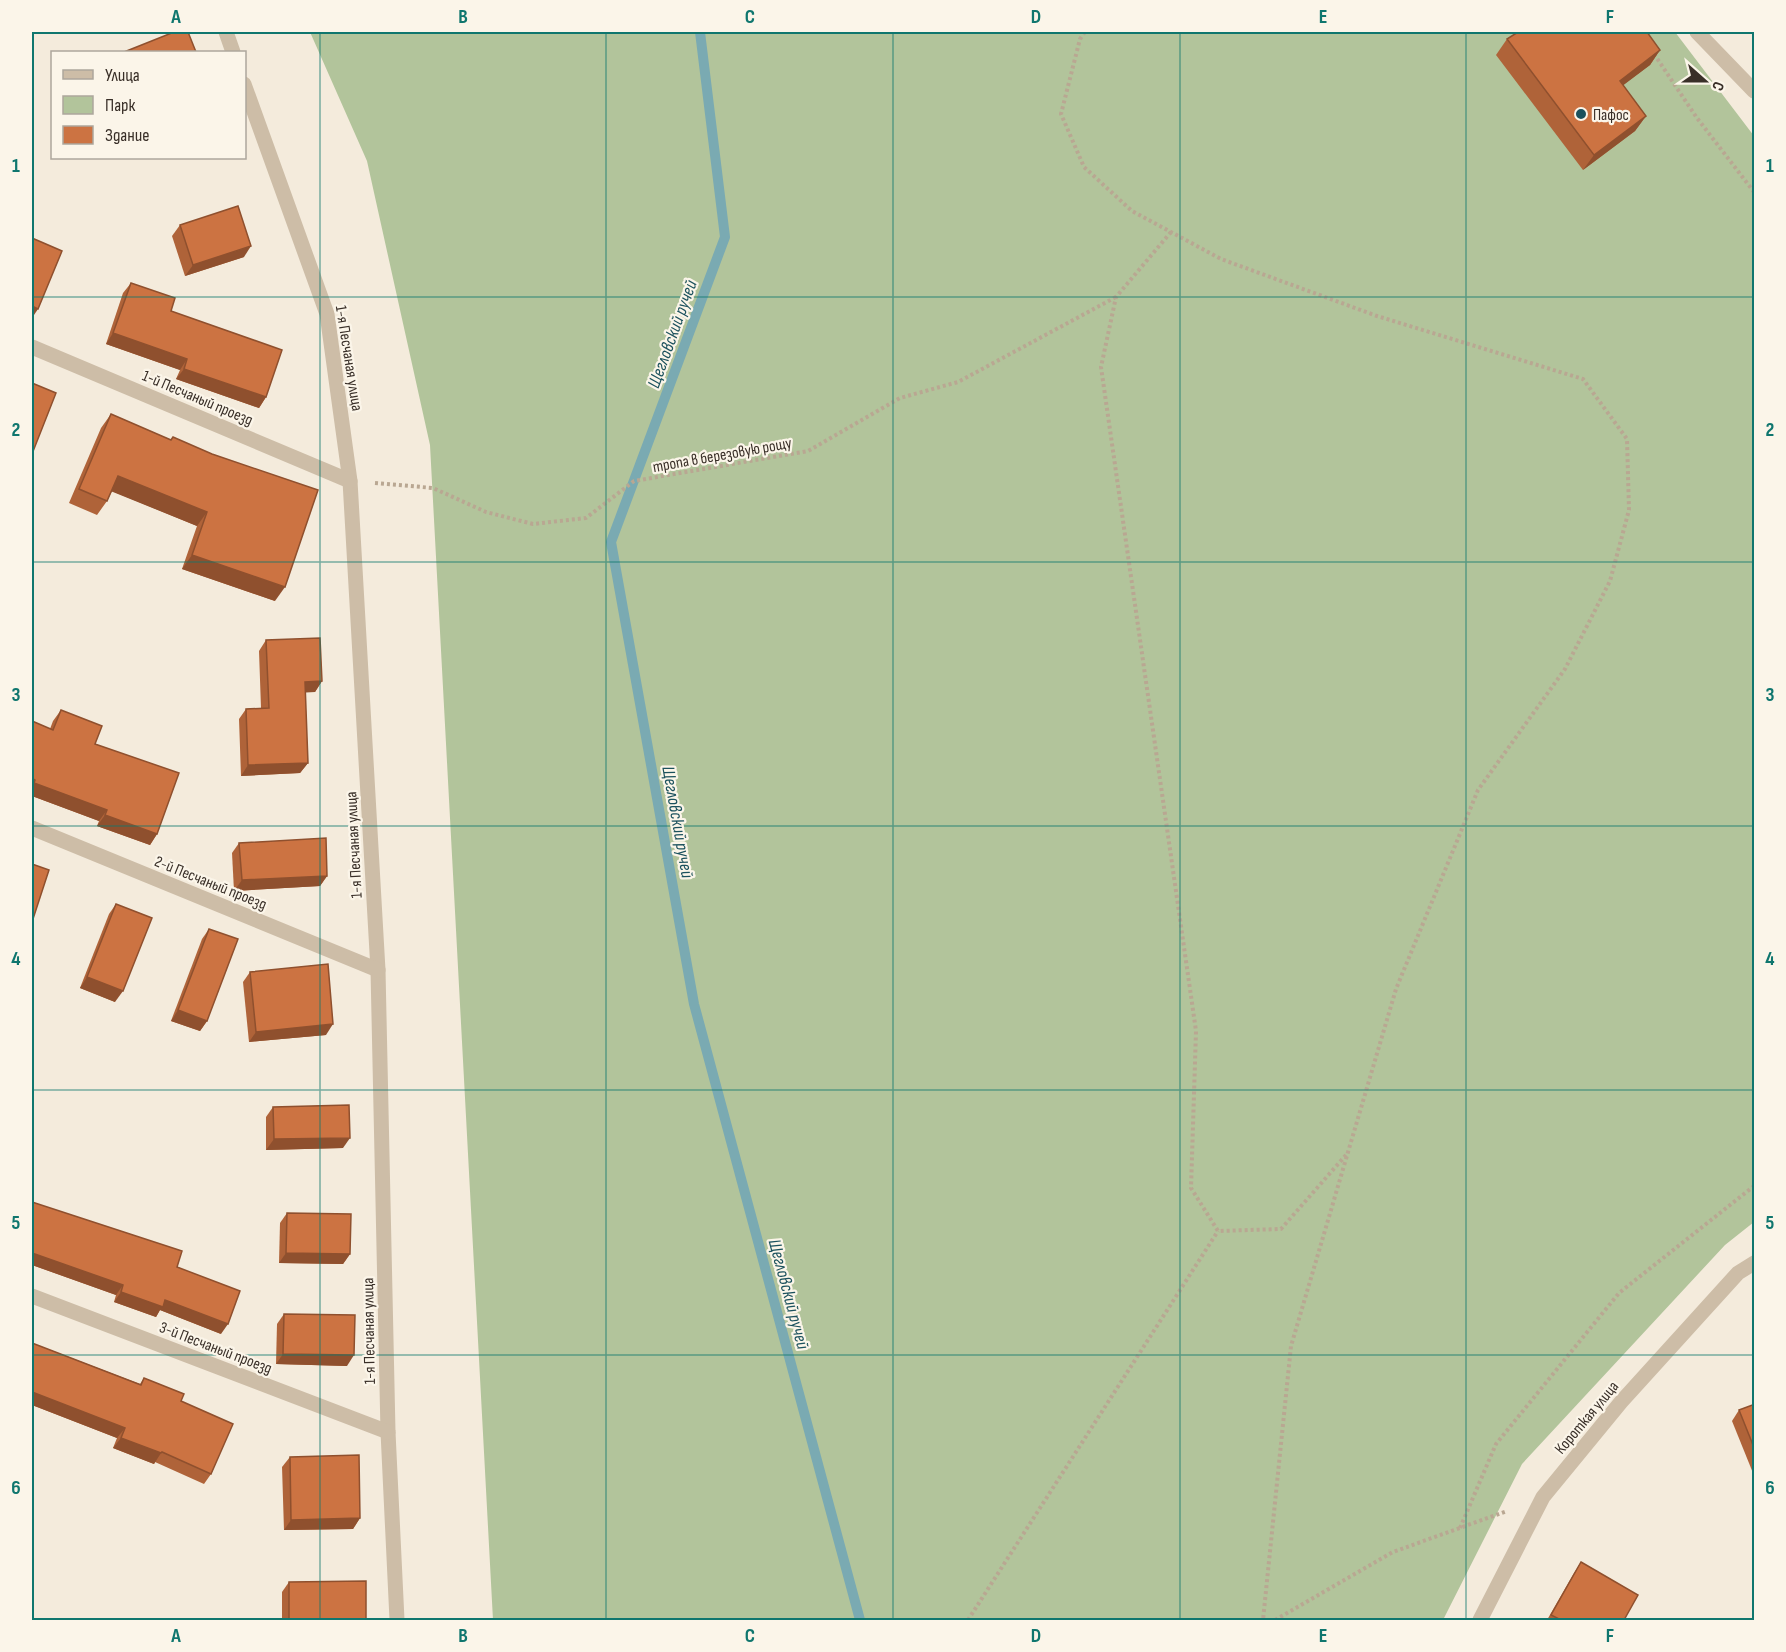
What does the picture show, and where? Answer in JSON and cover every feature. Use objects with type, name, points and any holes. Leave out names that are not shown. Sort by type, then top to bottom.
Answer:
[{"type":"street","points":[[226,32],[233,51]]},
{"type":"street","points":[[1696,32],[1755,92]]},
{"type":"street","name":"1-я Песчаная улица","points":[[246,90],[327,314],[350,481],[378,970],[388,1432],[397,1620]]},
{"type":"street","name":"1-й Песчаный проезд","points":[[32,347],[350,481]]},
{"type":"street","name":"2-й Песчаный проезд","points":[[32,828],[378,970]]},
{"type":"street","name":"Короткая улица","points":[[1480,1620],[1543,1497],[1628,1393],[1738,1272],[1755,1263]]},
{"type":"street","name":"3-й Песчаный проезд","points":[[32,1296],[388,1432]]},
{"type":"path","points":[[1085,32],[1080,39],[1061,114],[1084,167],[1132,211],[1221,259],[1377,316],[1582,379],[1627,439],[1629,510],[1610,581],[1565,669],[1478,790],[1396,989],[1291,1346],[1263,1620]]},
{"type":"path","points":[[1651,51],[1697,117],[1755,192]]},
{"type":"path","points":[[1171,232],[1116,297],[1101,367],[1196,1031],[1191,1188],[1218,1231]]},
{"type":"path","name":"тропа в березовую рощу","points":[[350,481],[434,488],[486,512],[533,524],[586,518],[634,481],[808,451],[900,399],[958,382],[1116,297]]},
{"type":"path","points":[[1218,1231],[1281,1229],[1346,1154]]},
{"type":"path","points":[[1460,1528],[1496,1444],[1619,1293],[1755,1186]]},
{"type":"path","points":[[968,1620],[1218,1231]]},
{"type":"path","points":[[1275,1620],[1393,1552],[1543,1497]]},
{"type":"green space","points":[[310,32],[1675,32],[1754,136],[1754,1222],[1725,1245],[1522,1464],[1443,1620],[493,1620],[430,445],[367,161]]},
{"type":"building","points":[[174,32],[188,32],[196,51],[126,51]]},
{"type":"building","name":"Пафос","points":[[1518,32],[1647,32],[1660,50],[1620,81],[1646,116],[1594,155],[1507,39]]},
{"type":"building","points":[[238,206],[251,246],[193,265],[180,225]]},
{"type":"building","points":[[32,238],[62,251],[38,309],[32,306]]},
{"type":"building","points":[[131,283],[175,298],[171,311],[282,350],[266,397],[184,369],[187,359],[113,333]]},
{"type":"building","points":[[32,383],[56,393],[32,454]]},
{"type":"building","points":[[111,414],[171,440],[173,437],[212,454],[318,490],[285,587],[192,555],[207,512],[118,476],[107,501],[79,489]]},
{"type":"building","points":[[320,638],[322,681],[305,682],[308,763],[248,765],[246,709],[269,708],[266,640]]},
{"type":"building","points":[[61,710],[102,726],[95,744],[179,773],[157,834],[105,815],[107,810],[34,783],[35,780],[32,778],[32,721],[53,730]]},
{"type":"building","points":[[326,838],[327,876],[242,880],[239,843]]},
{"type":"building","points":[[32,864],[49,870],[32,922]]},
{"type":"building","points":[[116,904],[152,918],[123,991],[87,977]]},
{"type":"building","points":[[209,929],[238,939],[207,1021],[178,1010]]},
{"type":"building","points":[[328,964],[333,1024],[256,1032],[250,972]]},
{"type":"building","points":[[349,1105],[350,1138],[274,1139],[273,1107]]},
{"type":"building","points":[[32,1202],[182,1251],[177,1267],[240,1291],[228,1324],[165,1300],[163,1307],[121,1292],[123,1285],[32,1253]]},
{"type":"building","points":[[287,1213],[351,1214],[350,1254],[286,1253]]},
{"type":"building","points":[[284,1314],[355,1315],[354,1355],[283,1354]]},
{"type":"building","points":[[32,1343],[141,1385],[144,1378],[184,1394],[181,1401],[233,1424],[211,1474],[162,1452],[121,1438],[125,1428],[32,1392]]},
{"type":"building","points":[[1755,1404],[1755,1450],[1739,1410]]},
{"type":"building","points":[[359,1455],[360,1518],[291,1520],[290,1457]]},
{"type":"building","points":[[1581,1562],[1638,1595],[1624,1620],[1561,1620],[1551,1615]]},
{"type":"building","points":[[366,1581],[366,1620],[289,1620],[289,1582]]},
{"type":"waterway","name":"Щегловский ручей","points":[[700,32],[725,237],[611,542],[694,1004],[860,1620]]},
{"type":"place","name":"Пафос","points":[[1581,114]]}]
